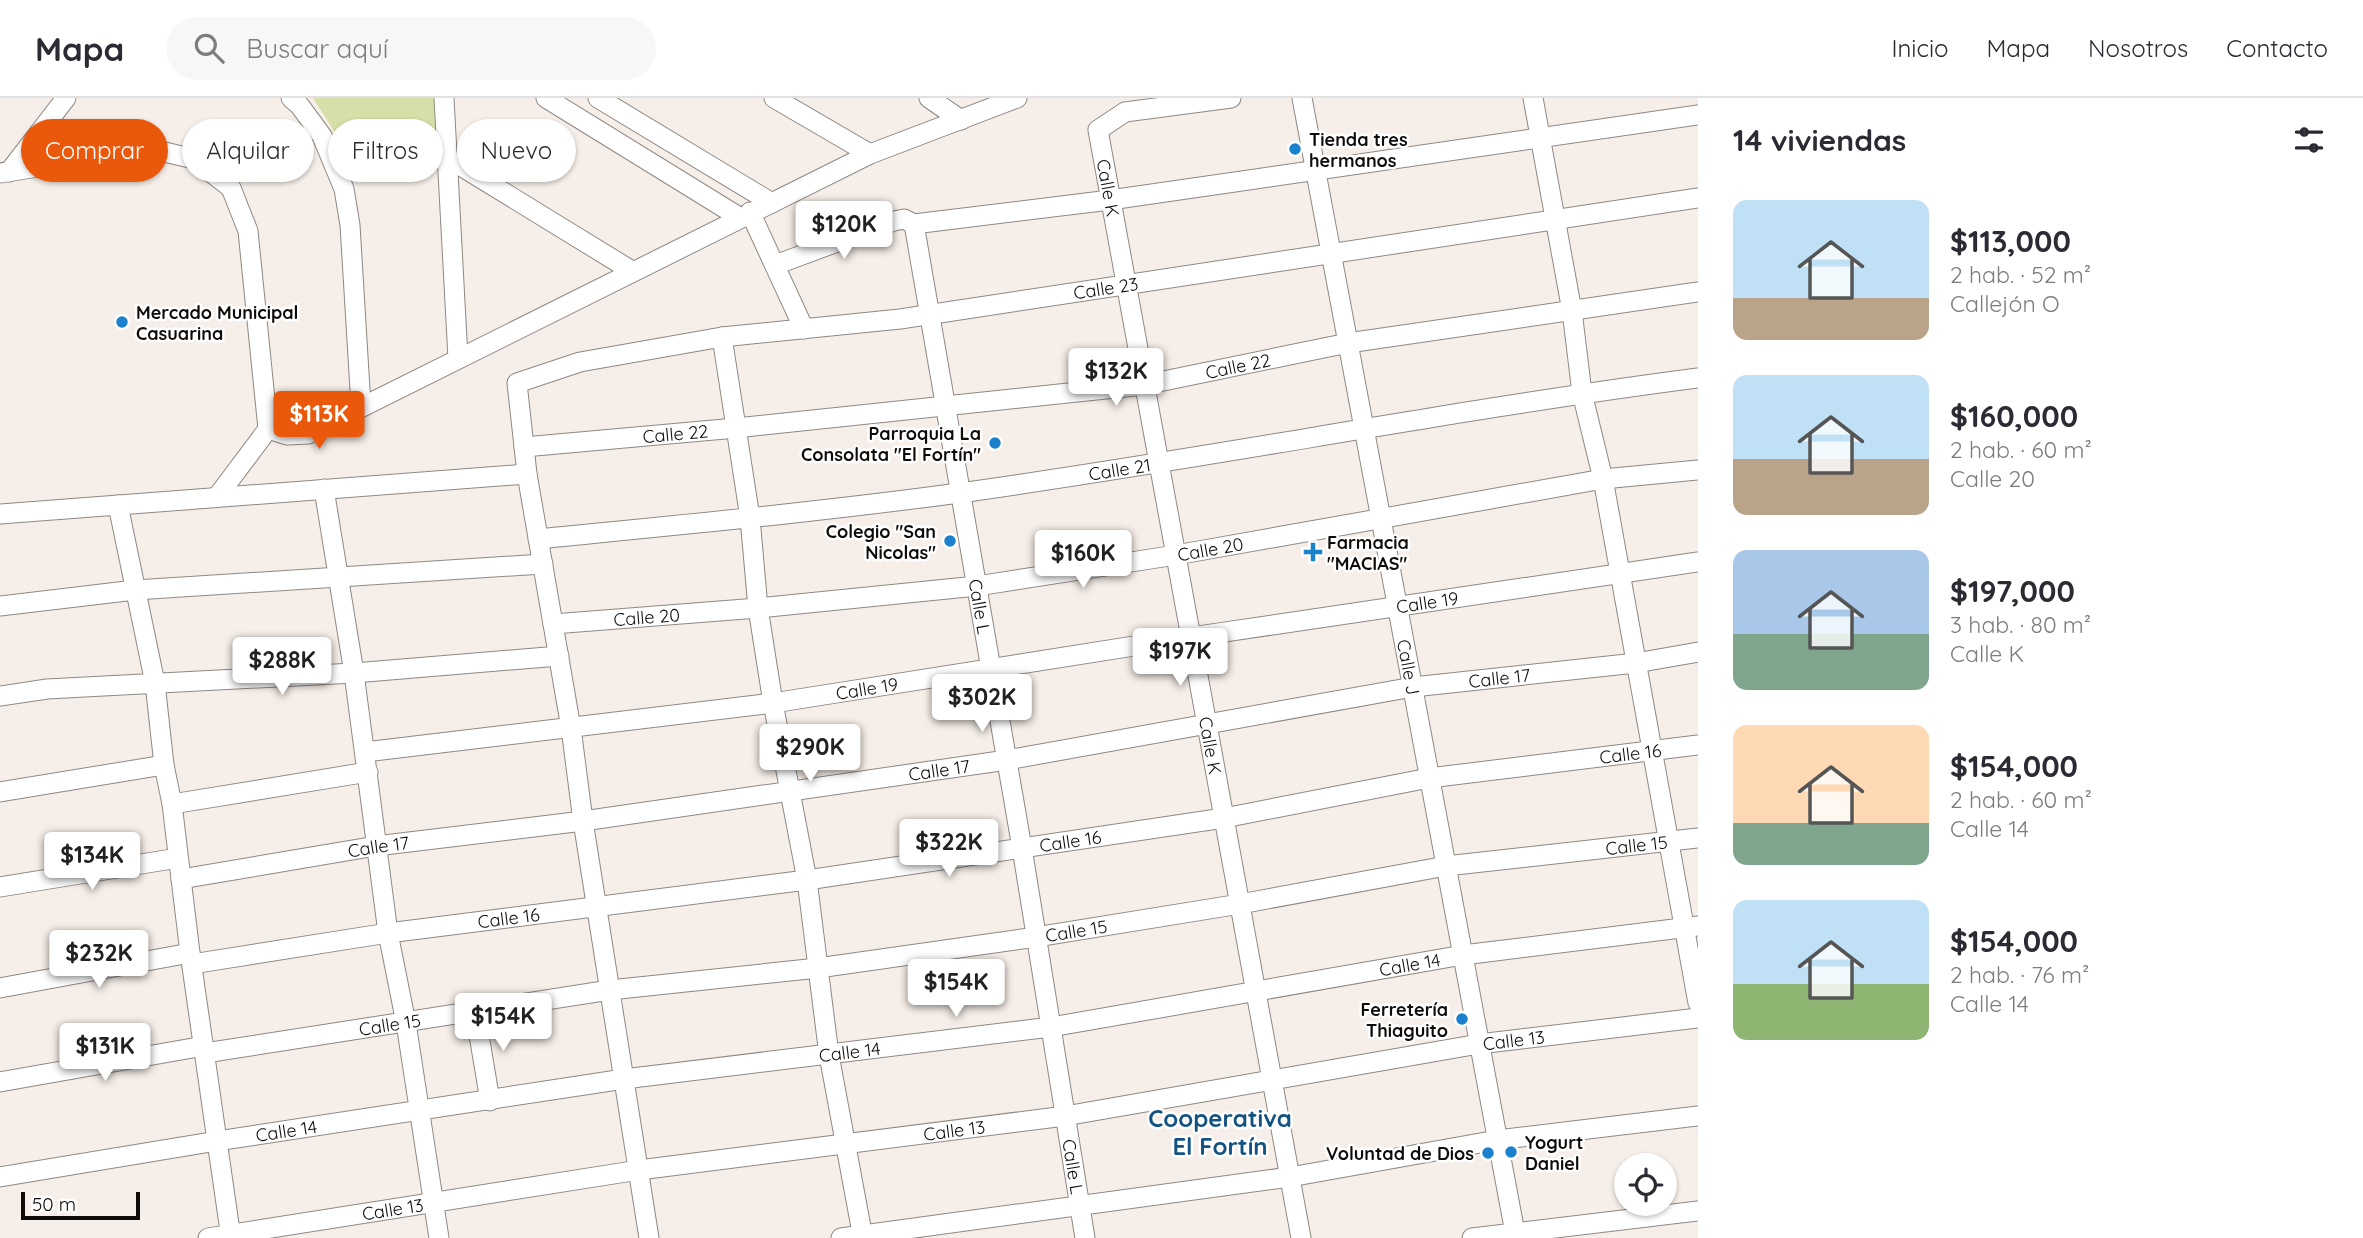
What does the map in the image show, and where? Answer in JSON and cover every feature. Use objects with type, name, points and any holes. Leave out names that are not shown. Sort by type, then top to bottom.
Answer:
[{"type":"street","points":[[4,172],[66,98]]},
{"type":"street","points":[[290,98],[300,106],[322,136],[344,189],[350,225],[361,406]]},
{"type":"street","points":[[444,98],[458,358]]},
{"type":"street","points":[[546,98],[745,215],[775,265],[804,329]]},
{"type":"street","points":[[598,98],[772,203]]},
{"type":"street","points":[[774,98],[870,154]]},
{"type":"street","points":[[929,98],[961,120]]},
{"type":"street","points":[[268,429],[287,435],[308,434],[870,154],[1017,98]]},
{"type":"street","name":"Calle K","points":[[1231,98],[1125,112],[1098,130],[1301,1238]]},
{"type":"street","name":"Calle J","points":[[1302,98],[1515,1235]]},
{"type":"street","points":[[1533,98],[1572,311],[1583,393],[1603,480],[1669,843],[1691,927],[1698,1003]]},
{"type":"street","points":[[775,265],[904,219],[914,224],[1110,200],[1698,115]]},
{"type":"street","points":[[4,172],[152,149],[194,159],[231,188],[248,230],[268,429],[217,497]]},
{"type":"street","points":[[446,157],[632,271]]},
{"type":"street","name":"Calle 23","points":[[524,447],[517,383],[580,362],[722,337],[930,315],[1698,198]]},
{"type":"street","name":"Calle L","points":[[914,224],[1022,848],[1085,1238]]},
{"type":"street","name":"Calle 22","points":[[524,447],[736,428],[1144,385],[1348,343],[1698,292]]},
{"type":"street","points":[[722,337],[750,519],[758,608],[807,880],[829,1055],[844,1145],[863,1236]]},
{"type":"street","name":"Calle 21","points":[[538,539],[750,519],[960,493],[1583,393],[1698,378]]},
{"type":"street","points":[[524,447],[571,728],[583,821],[649,1238]]},
{"type":"street","name":"Calle 20","points":[[553,624],[758,608],[977,586],[1175,555],[1603,480],[1698,470]]},
{"type":"street","points":[[0,514],[527,474]]},
{"type":"street","points":[[324,489],[354,673],[388,933],[421,1112],[439,1238]]},
{"type":"street","points":[[118,505],[155,684],[164,765],[172,804],[231,1236]]},
{"type":"street","name":"Calle 19","points":[[365,752],[773,703],[1191,637],[1698,562]]},
{"type":"street","points":[[0,606],[135,590],[543,564]]},
{"type":"street","name":"Calle 17","points":[[181,879],[376,846],[583,821],[1007,760],[1413,687],[1636,663],[1698,652]]},
{"type":"street","points":[[0,695],[47,689],[354,673],[559,656]]},
{"type":"street","name":"Calle 16","points":[[0,988],[191,958],[807,880],[1224,818],[1429,778],[1698,745]]},
{"type":"street","points":[[0,792],[164,765]]},
{"type":"street","points":[[172,804],[368,772]]},
{"type":"street","name":"Calle 15","points":[[0,1082],[204,1050],[406,1023],[610,990],[818,968],[1036,937],[1240,904],[1446,866],[1698,838]]},
{"type":"street","points":[[0,887],[178,858]]},
{"type":"street","name":"Calle 14","points":[[0,1177],[624,1079],[1051,1027],[1463,955],[1691,927]]},
{"type":"street","points":[[475,1011],[490,1101]]},
{"type":"street","name":"Calle 13","points":[[208,1238],[639,1170],[1065,1116],[1479,1044],[1698,1018]]},
{"type":"street","points":[[841,1238],[1290,1177],[1497,1140],[1698,1116]]},
{"type":"street","points":[[1472,1238],[1515,1235],[1698,1211]]},
{"type":"green space","points":[[313,98],[435,98],[435,119],[328,119],[328,122]]},
{"type":"place","name":"Tienda tres hermanos","points":[[1295,149]]},
{"type":"place","name":"Mercado Municipal Casuarina","points":[[122,322]]},
{"type":"place","name":"Parroquia La Consolata \"El Fortín\"","points":[[995,443]]},
{"type":"place","name":"Colegio \"San Nicolas\"","points":[[950,541]]},
{"type":"place","name":"Farmacia \"MACIAS\"","points":[[1313,552]]},
{"type":"place","name":"Ferretería Thiaguito","points":[[1462,1019]]},
{"type":"place","name":"Yogurt Daniel","points":[[1511,1152]]},
{"type":"place","name":"Voluntad de Dios","points":[[1488,1153]]},
{"type":"district","name":"Cooperativa El Fortín","points":[[1220,1132]]}]
